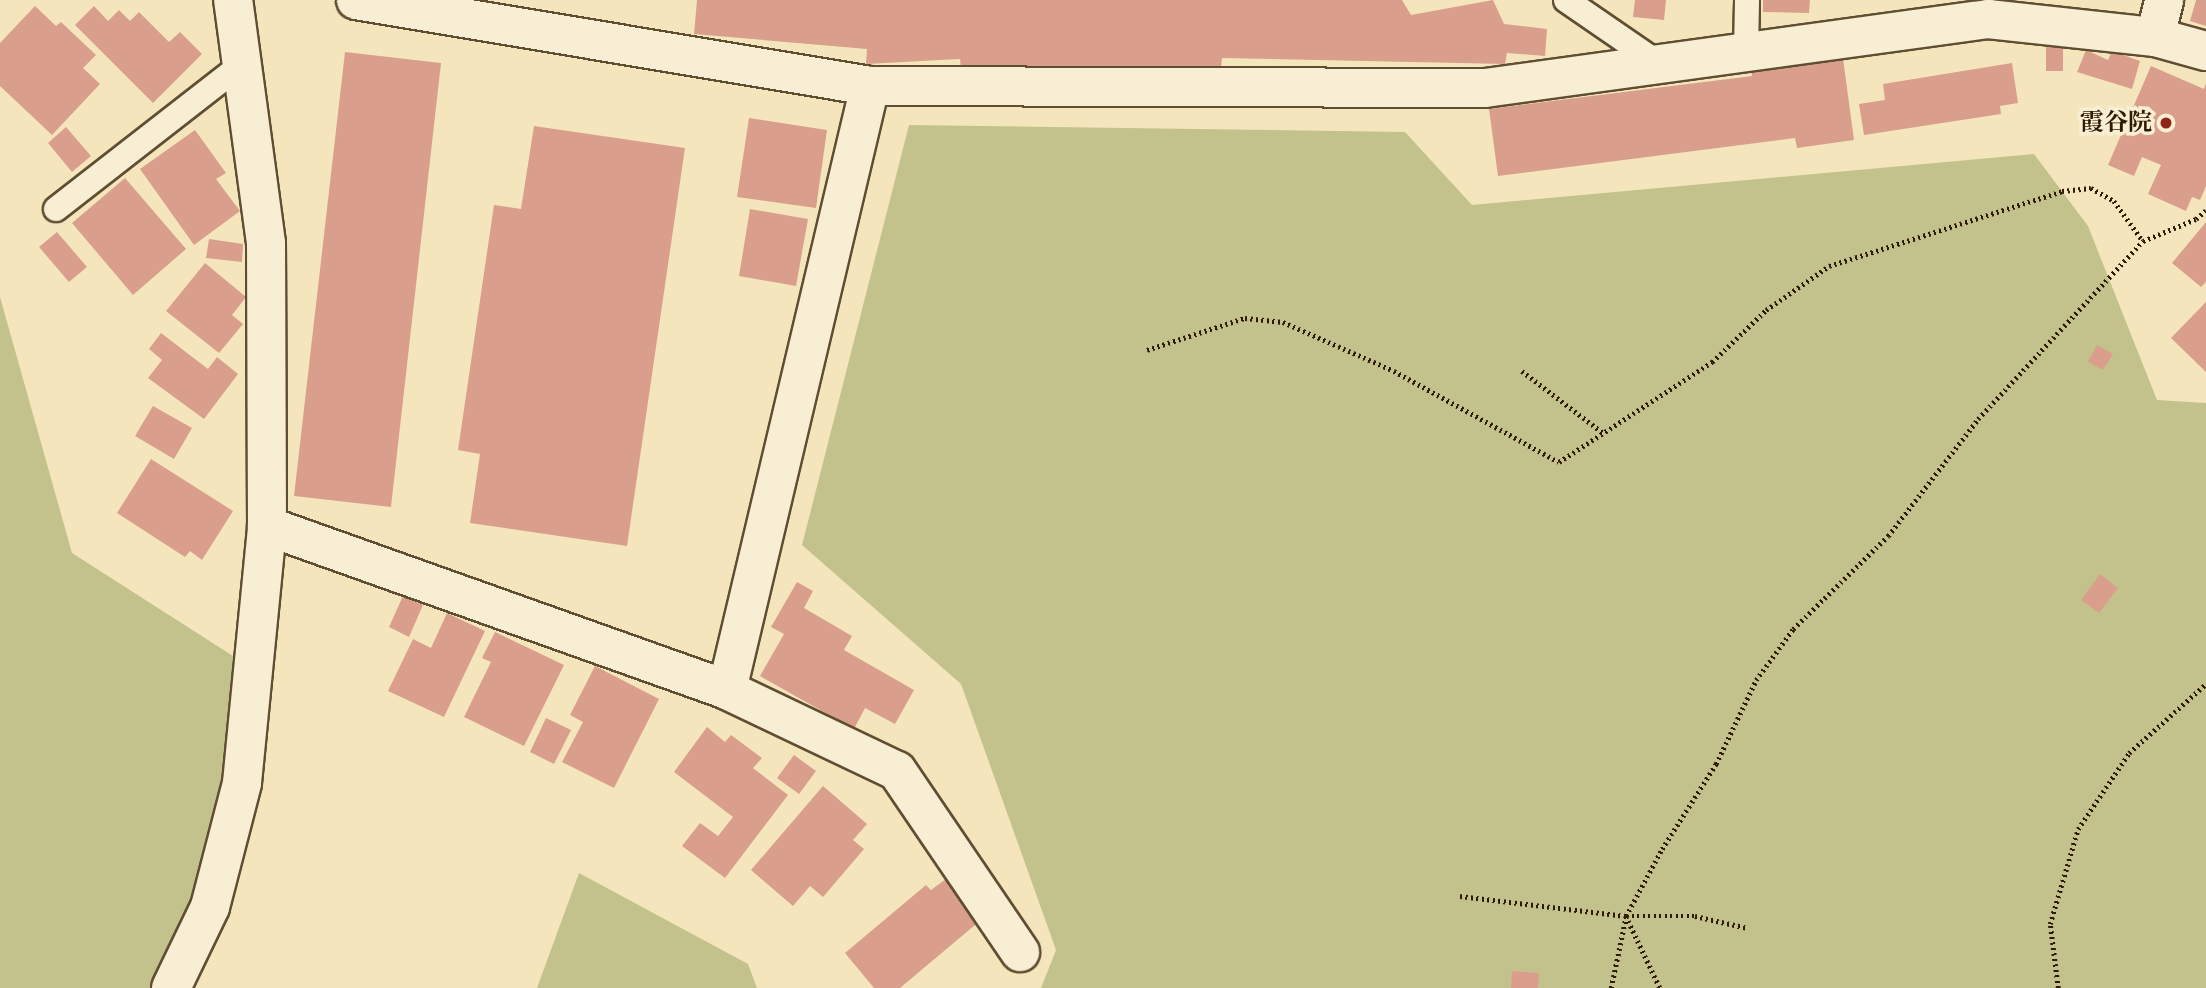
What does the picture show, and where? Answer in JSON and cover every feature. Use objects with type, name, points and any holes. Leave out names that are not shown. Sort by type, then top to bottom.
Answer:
[{"type":"street","points":[[171,988],[210,906],[242,783],[267,526],[266,243],[233,0]]},
{"type":"street","points":[[356,0],[870,86],[1485,88],[1746,53],[1990,10],[2155,37],[2206,51]]},
{"type":"street","points":[[2155,37],[2164,0]]},
{"type":"street","points":[[727,690],[870,86]]},
{"type":"street","points":[[267,526],[727,690],[897,771],[1020,953]]},
{"type":"lane","points":[[1566,0],[1659,64]]},
{"type":"lane","points":[[1746,53],[1747,0]]},
{"type":"lane","points":[[57,209],[241,65]]},
{"type":"path","points":[[1147,350],[1245,318],[1283,322],[1394,371],[1559,462],[1712,362],[1766,310],[1829,265],[2062,191],[2091,188],[2114,201],[2143,241]]},
{"type":"path","points":[[1611,988],[1626,916],[1661,849],[1716,764],[1756,680],[1793,629],[1888,536],[1978,419],[2143,241],[2196,219],[2206,210]]},
{"type":"path","points":[[1522,371],[1602,432]]},
{"type":"path","points":[[2058,988],[2050,924],[2078,829],[2129,753],[2206,684]]},
{"type":"path","points":[[1460,896],[1626,916],[1695,916],[1748,928]]},
{"type":"path","points":[[1626,916],[1660,988]]},
{"type":"shaded area","points":[[909,125],[1405,132],[1472,205],[2034,154],[2088,226],[2157,400],[2206,403],[2206,988],[1041,988],[1056,950],[961,684],[802,545]]},
{"type":"shaded area","points":[[0,297],[72,553],[233,656],[227,779],[196,901],[152,988],[0,988]]},
{"type":"shaded area","points":[[579,873],[748,964],[757,988],[537,988]]},
{"type":"building","points":[[697,0],[1402,0],[1411,15],[1493,0],[1504,24],[1547,29],[1545,56],[1507,53],[1505,64],[1222,58],[1221,69],[961,69],[960,59],[866,64],[867,49],[694,34]]},
{"type":"building","points":[[1635,0],[1666,0],[1664,20],[1633,17]]},
{"type":"building","points":[[1763,0],[1810,0],[1809,13],[1763,12]]},
{"type":"building","points":[[2196,0],[2206,0],[2206,26],[2190,21]]},
{"type":"building","points":[[35,6],[56,26],[61,22],[96,55],[83,68],[100,84],[52,135],[0,86],[0,43]]},
{"type":"building","points":[[94,6],[108,21],[119,10],[130,21],[139,12],[169,42],[180,32],[202,54],[153,103],[75,25]]},
{"type":"building","points":[[2046,46],[2063,47],[2063,71],[2046,71]]},
{"type":"building","points":[[2086,50],[2108,60],[2112,51],[2140,61],[2132,89],[2077,72]]},
{"type":"building","points":[[345,52],[441,63],[391,507],[294,496]]},
{"type":"building","points":[[1843,58],[1854,140],[1797,148],[1795,138],[1498,176],[1489,109],[1752,76],[1751,69]]},
{"type":"building","points":[[2012,63],[2018,103],[2000,106],[2001,114],[1864,135],[1859,104],[1885,100],[1883,84]]},
{"type":"building","name":"霞谷院","points":[[2151,66],[2204,89],[2206,83],[2206,186],[2200,200],[2192,197],[2186,211],[2148,194],[2161,165],[2142,157],[2134,176],[2108,165]]},
{"type":"building","points":[[749,118],[827,130],[816,208],[737,197]]},
{"type":"building","points":[[534,126],[685,148],[627,546],[470,523],[480,454],[458,450],[494,205],[521,209]]},
{"type":"building","points":[[66,127],[91,156],[72,172],[48,143]]},
{"type":"building","points":[[195,130],[226,173],[216,179],[240,211],[194,245],[140,169]]},
{"type":"building","points":[[125,178],[186,249],[133,295],[72,223]]},
{"type":"building","points":[[750,209],[808,219],[796,286],[739,276]]},
{"type":"building","points":[[2206,222],[2206,282],[2201,287],[2172,263]]},
{"type":"building","points":[[57,232],[87,267],[69,282],[39,247]]},
{"type":"building","points":[[209,239],[243,244],[242,262],[206,258]]},
{"type":"building","points":[[205,263],[246,297],[232,315],[243,324],[219,353],[166,311]]},
{"type":"building","points":[[2206,302],[2206,372],[2171,338]]},
{"type":"building","points":[[161,333],[208,369],[217,357],[238,374],[204,419],[148,378],[162,360],[149,349]]},
{"type":"building","points":[[2097,345],[2113,354],[2103,370],[2088,362]]},
{"type":"building","points":[[153,406],[192,428],[174,459],[135,436]]},
{"type":"building","points":[[151,459],[233,511],[202,560],[190,551],[185,557],[117,513]]},
{"type":"building","points":[[2100,574],[2118,588],[2099,613],[2081,600]]},
{"type":"building","points":[[797,582],[813,591],[804,608],[852,636],[844,650],[914,690],[895,724],[865,708],[854,729],[760,676],[784,634],[771,627]]},
{"type":"building","points":[[403,596],[423,605],[409,637],[389,627]]},
{"type":"building","points":[[447,613],[485,631],[444,717],[388,691],[413,639],[431,648]]},
{"type":"building","points":[[495,632],[564,665],[524,746],[464,717],[491,662],[482,658]]},
{"type":"building","points":[[595,666],[659,699],[614,788],[562,762],[583,722],[570,715]]},
{"type":"building","points":[[546,718],[571,730],[554,764],[530,752]]},
{"type":"building","points":[[707,727],[725,742],[731,735],[762,758],[753,768],[788,795],[725,878],[682,846],[700,823],[718,836],[733,817],[674,772]]},
{"type":"building","points":[[794,755],[816,771],[799,794],[777,778]]},
{"type":"building","points":[[823,786],[867,824],[853,840],[864,849],[823,897],[810,886],[793,906],[751,870]]},
{"type":"building","points":[[946,879],[981,920],[900,988],[874,988],[845,953],[926,885],[931,890]]},
{"type":"building","points":[[1512,971],[1539,973],[1538,988],[1511,988]]},
{"type":"place","name":"霞谷院","points":[[2166,123]]}]
